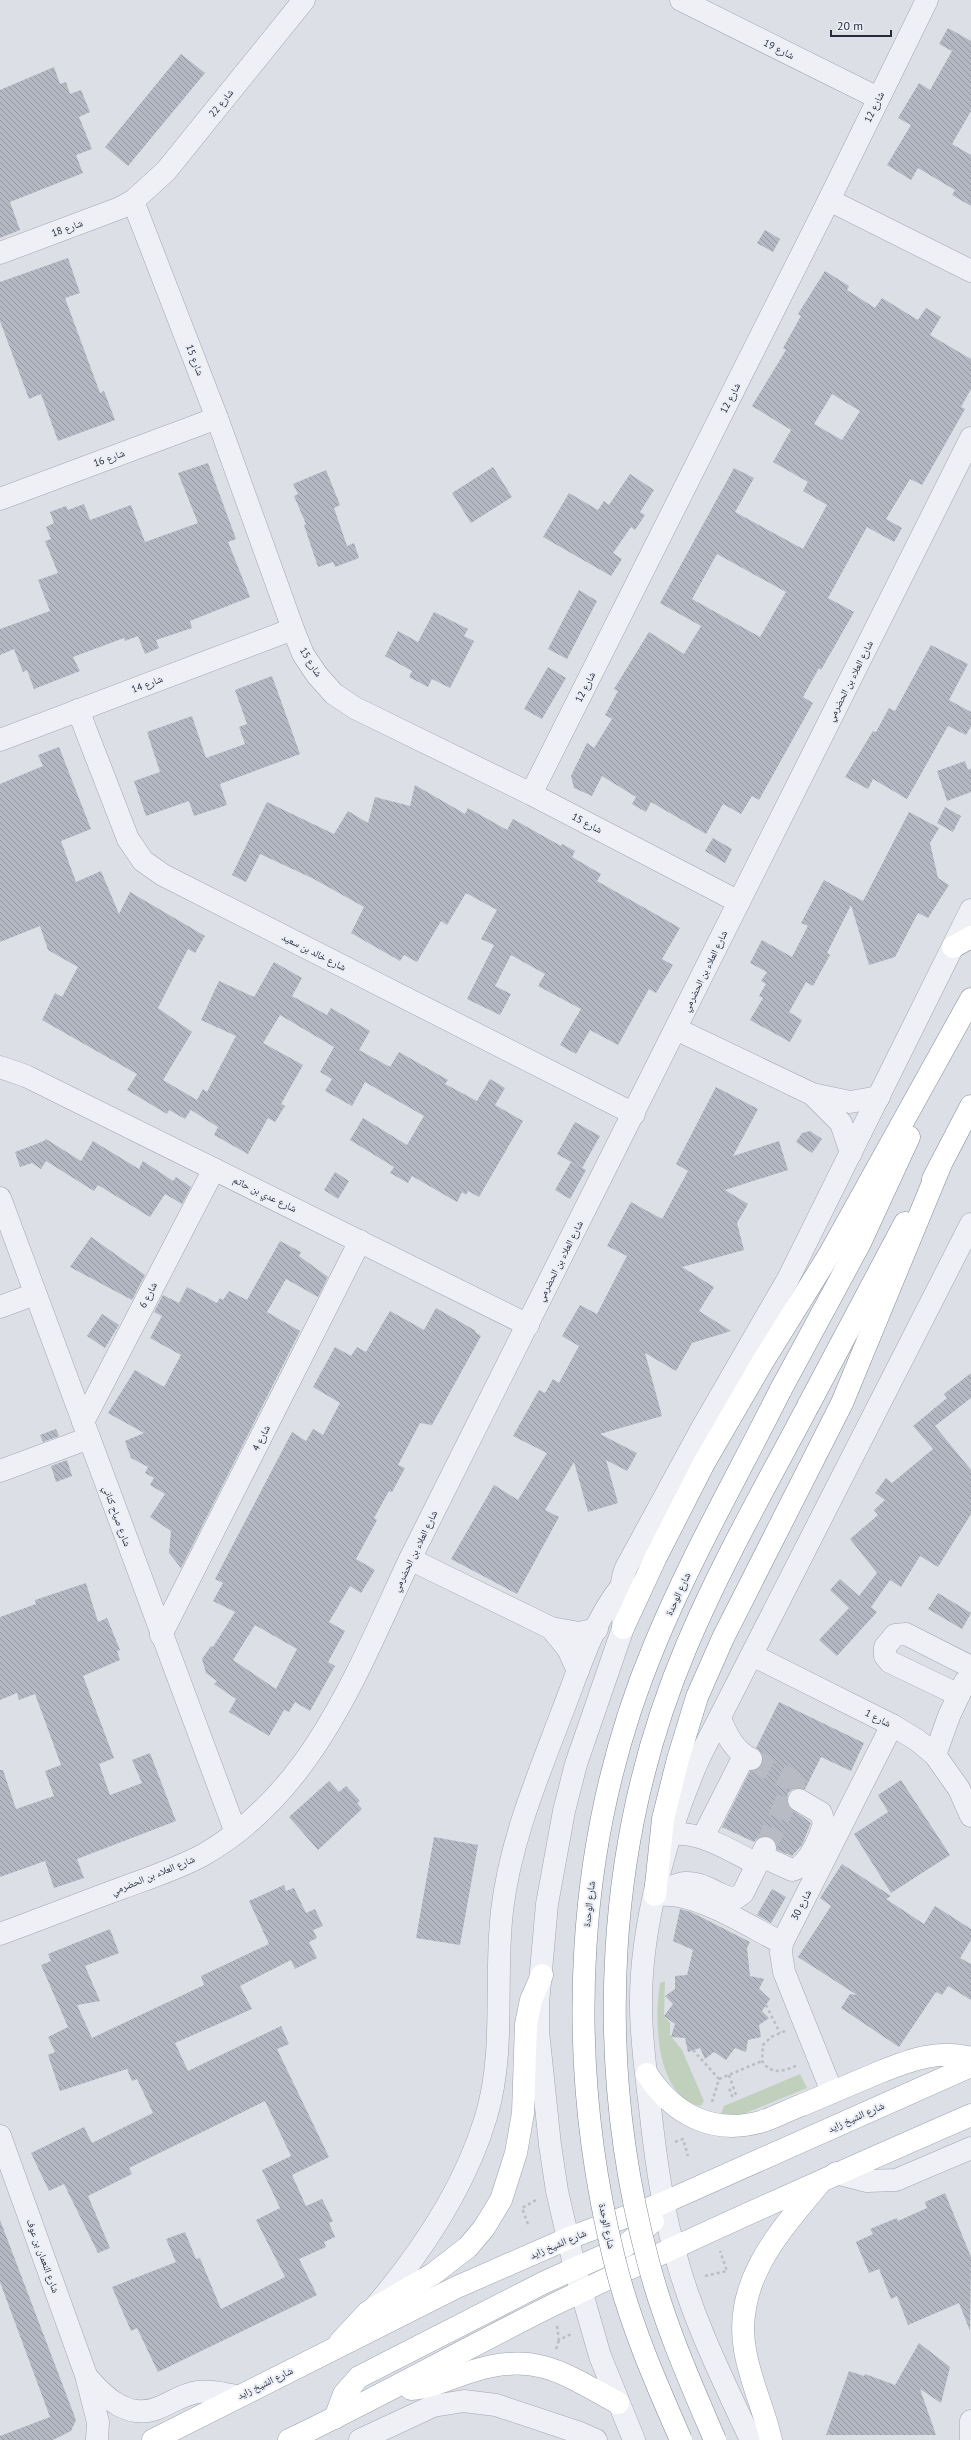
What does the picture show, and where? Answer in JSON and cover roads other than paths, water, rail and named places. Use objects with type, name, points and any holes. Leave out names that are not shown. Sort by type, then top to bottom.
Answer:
[{"type":"main road","name":"شارع الوحدة","points":[[681,2440],[637,2335],[614,2260],[598,2184],[586,2091],[582,2028],[584,1950],[597,1848],[607,1795],[628,1719],[654,1645],[687,1574],[780,1391],[874,1215],[968,1006]]},
{"type":"main road","points":[[623,1628],[655,1559],[704,1462],[762,1363],[829,1255],[968,1006]]},
{"type":"main road","points":[[715,2440],[670,2329],[648,2262],[632,2194],[622,2125],[616,2056],[615,1986],[619,1916],[628,1847],[643,1778],[662,1711],[684,1653],[716,1582],[900,1232],[940,1166],[971,1106]]},
{"type":"main road","points":[[655,1895],[663,1819],[678,1759],[697,1697],[722,1638],[845,1396],[940,1166]]},
{"type":"main road","points":[[334,2349],[356,2322],[373,2309],[432,2274],[462,2252],[484,2228],[501,2200],[514,2160],[523,2113],[526,2024],[531,2000],[542,1975]]},
{"type":"main road","points":[[647,2074],[664,2096],[674,2105],[694,2118],[723,2127],[762,2122],[912,2059],[947,2054],[971,2058]]},
{"type":"main road","name":"شارع الشيخ زايد","points":[[153,2440],[237,2396],[458,2287],[569,2238],[663,2203],[971,2066]]},
{"type":"main road","points":[[289,2440],[394,2389],[581,2292],[674,2250],[830,2176],[971,2115]]},
{"type":"main road","points":[[771,2440],[745,2349],[743,2325],[745,2305],[763,2257],[779,2233],[830,2176]]},
{"type":"main road","points":[[335,2418],[344,2394],[359,2377],[575,2268],[621,2248],[637,2238],[654,2221],[663,2203]]},
{"type":"main road","points":[[394,2389],[421,2388],[500,2363],[532,2363],[549,2368],[618,2403]]},
{"type":"street","name":"شارع 22","points":[[133,201],[166,171],[304,0]]},
{"type":"street","name":"شارع 19","points":[[681,0],[878,98]]},
{"type":"street","name":"شارع 12","points":[[531,794],[829,200],[927,0]]},
{"type":"street","points":[[829,200],[971,271]]},
{"type":"street","name":"شارع 18","points":[[0,253],[105,214],[133,201]]},
{"type":"street","name":"شارع 15","points":[[133,201],[217,418],[293,629],[303,654],[317,675],[334,694],[377,720],[531,794],[739,902]]},
{"type":"street","name":"شارع 16","points":[[0,499],[217,418]]},
{"type":"street","name":"شارع العلاء بن الحضرمي","points":[[0,1934],[177,1867],[202,1855],[236,1833],[286,1785],[327,1730],[410,1559],[971,438]]},
{"type":"street","name":"شارع 14","points":[[0,740],[293,629]]},
{"type":"street","name":"شارع خالد بن سعيد","points":[[78,710],[128,839],[143,861],[163,875],[634,1114]]},
{"type":"street","points":[[634,2440],[600,2356],[581,2292],[557,2191],[543,2098],[538,2031],[538,2004],[542,1975],[547,1904],[564,1811],[576,1764],[623,1628],[624,1614],[621,1587],[626,1568],[702,1428],[781,1292],[879,1097],[962,942],[971,910]]},
{"type":"street","points":[[676,1029],[812,1094],[850,1102],[879,1097]]},
{"type":"street","name":"شارع عدي بن حاتم","points":[[0,1067],[26,1076],[528,1325]]},
{"type":"street","points":[[812,1094],[840,1123],[851,1153]]},
{"type":"street","name":"شارع 6","points":[[86,1430],[214,1169]]},
{"type":"street","name":"شارع صياح كناني","points":[[0,1198],[161,1635],[236,1833]]},
{"type":"street","points":[[751,2440],[705,2342],[674,2250],[663,2203],[642,2024],[641,1989],[646,1942],[655,1895],[672,1834],[691,1778],[971,1224]]},
{"type":"street","name":"شارع 4","points":[[161,1635],[360,1241]]},
{"type":"street","points":[[0,1307],[35,1294]]},
{"type":"street","points":[[0,1471],[86,1430]]},
{"type":"street","points":[[410,1559],[551,1628],[574,1632],[597,1629]]},
{"type":"street","points":[[373,2309],[404,2270],[451,2198],[475,2147],[486,2116],[496,2065],[500,1937],[506,1881],[528,1801],[578,1671],[607,1606],[621,1587]]},
{"type":"street","points":[[551,1628],[568,1648],[578,1671]]},
{"type":"street","points":[[958,1695],[890,1662],[885,1656],[885,1647],[895,1635],[906,1634],[971,1666]]},
{"type":"street","name":"شارع 1","points":[[752,1655],[892,1725],[917,1740],[935,1755],[965,1787],[971,1816]]},
{"type":"street","points":[[935,1755],[958,1695],[971,1670]]},
{"type":"street","points":[[703,1838],[747,1757],[730,1741],[720,1719]]},
{"type":"street","name":"شارع 30","points":[[832,2092],[784,1972],[781,1953],[782,1943],[892,1725]]},
{"type":"street","points":[[672,1834],[693,1834],[761,1856],[792,1870],[798,1869],[805,1862],[824,1823],[821,1813],[799,1800]]},
{"type":"street","points":[[655,1895],[678,1883],[689,1882],[727,1898],[736,1898],[743,1893],[761,1856]]},
{"type":"street","points":[[655,1895],[675,1894],[694,1899],[782,1943]]},
{"type":"street","name":"شارع النعمان بن عوف","points":[[0,2136],[86,2375],[98,2422],[96,2440]]},
{"type":"street","points":[[830,2176],[867,2181],[896,2180],[971,2148]]},
{"type":"street","name":"شارع النعمان بن عوف","points":[[86,2375],[107,2398],[118,2406],[137,2411],[157,2409],[197,2392],[218,2392],[237,2396]]},
{"type":"street","points":[[360,2440],[433,2406],[464,2401],[496,2405],[580,2433],[596,2440]]},
{"type":"street","points":[[971,2421],[971,2440]]},
{"type":"tunnel","points":[[751,1759],[791,1780],[794,1784],[765,1848]]}]
